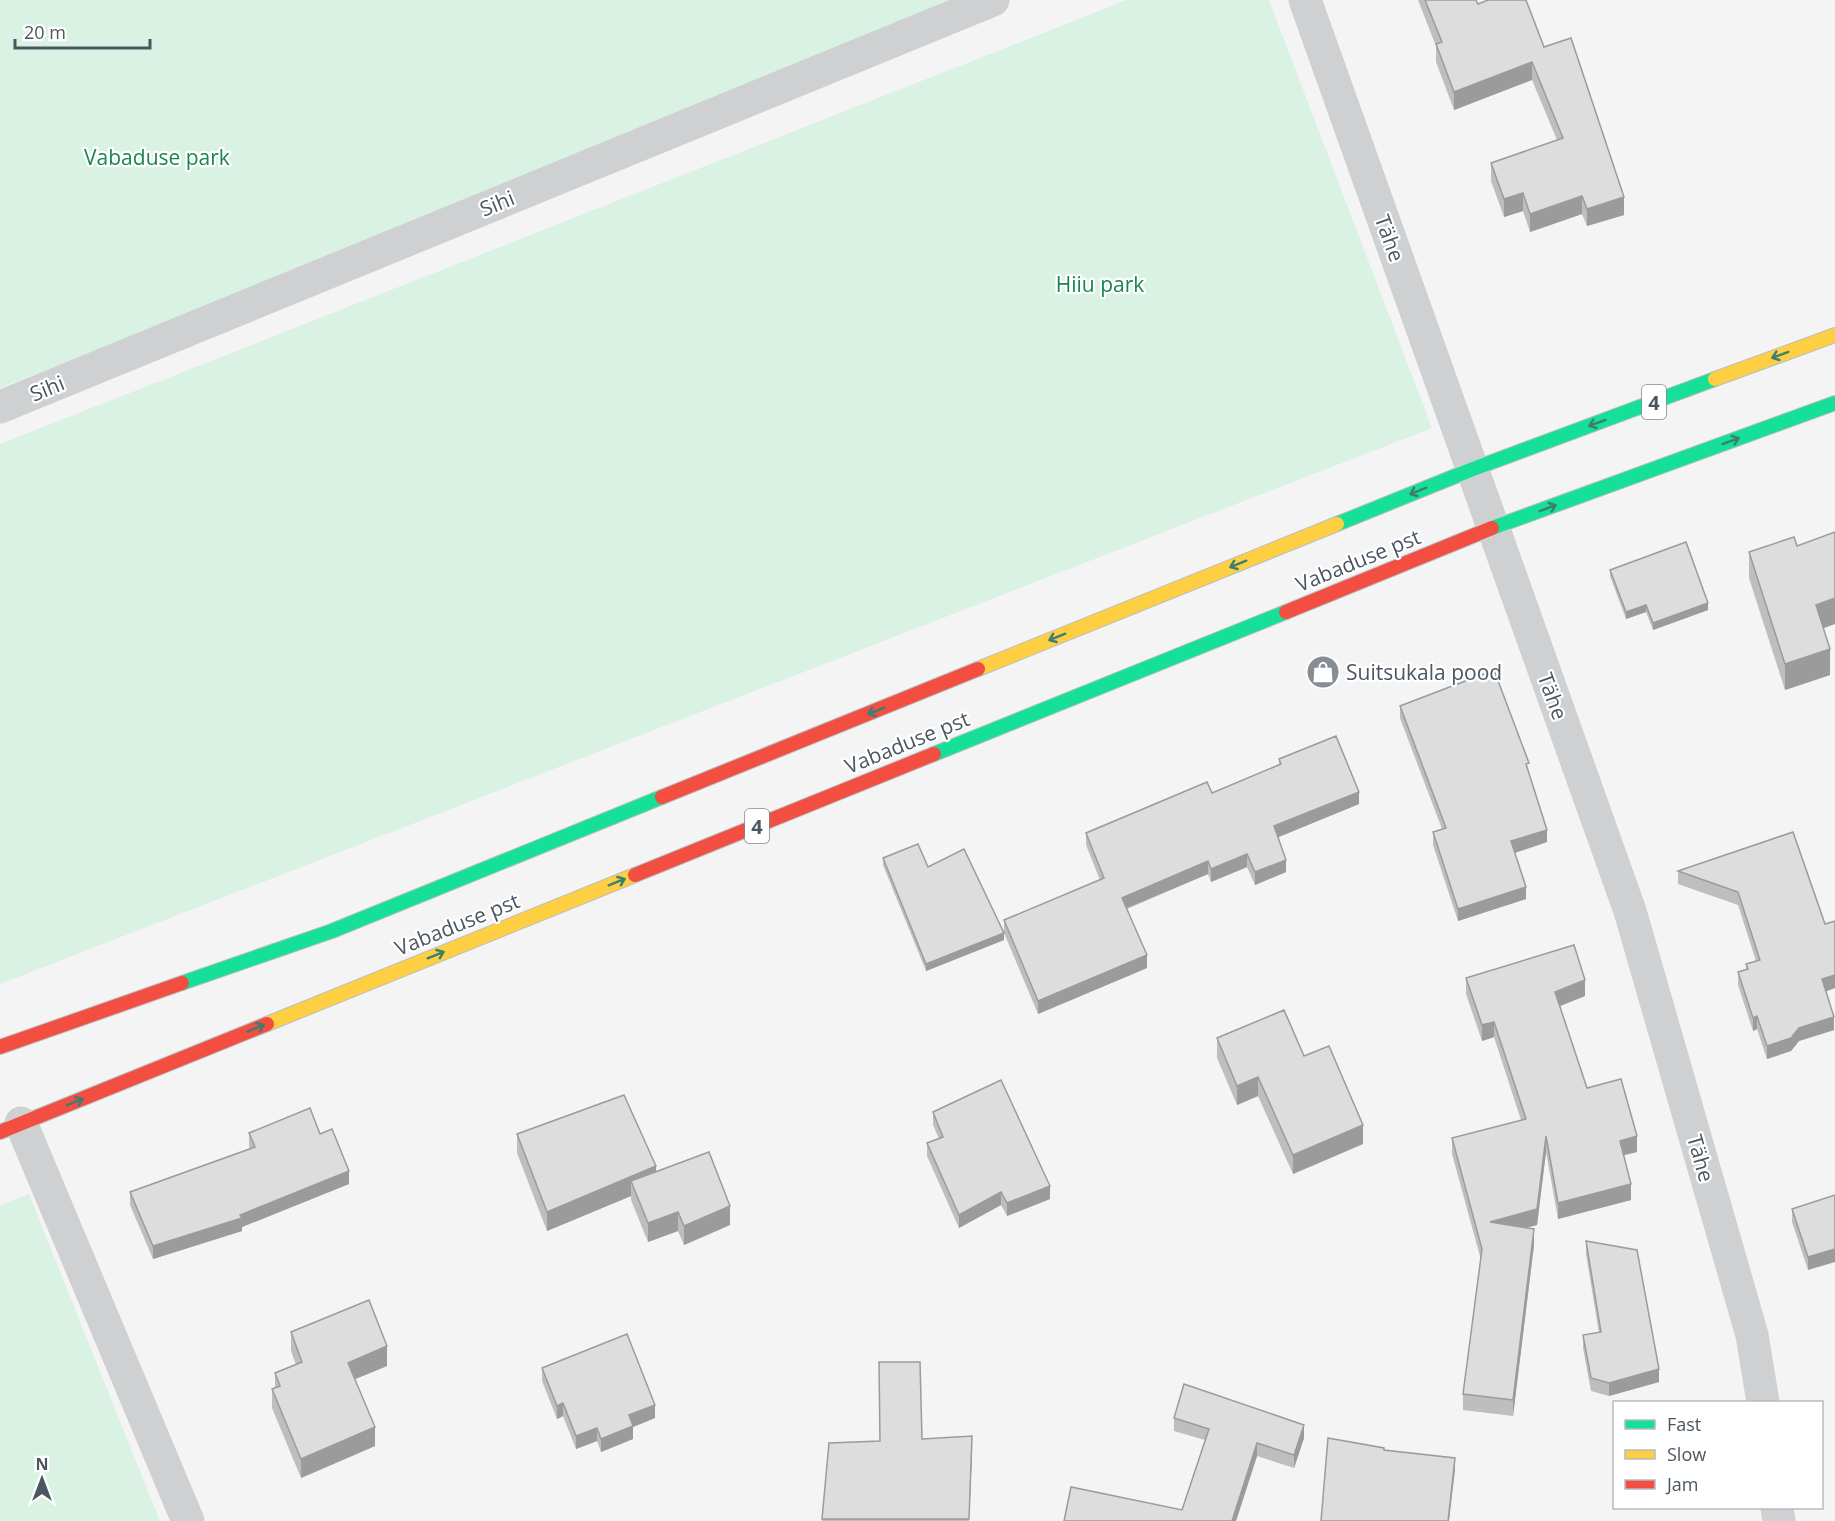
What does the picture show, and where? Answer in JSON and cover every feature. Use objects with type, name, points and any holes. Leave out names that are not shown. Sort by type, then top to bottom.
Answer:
[{"type":"highway","name":"Vabaduse pst","points":[[0,1047],[332,931],[1473,469],[1835,335]]},
{"type":"highway","name":"Vabaduse pst","points":[[10,1128],[1493,528],[1835,403]]},
{"type":"street","name":"Sihi","points":[[0,407],[993,0]]},
{"type":"street","name":"Tähe","points":[[1305,0],[1630,911],[1752,1335],[1763,1401]]},
{"type":"street","points":[[10,1128],[188,1521]]},
{"type":"green space","name":"Vabaduse park","points":[[0,0],[995,0],[0,388]]},
{"type":"green space","name":"Hiiu park","points":[[1127,0],[1269,0],[1432,428],[0,984],[0,444]]},
{"type":"green space","points":[[29,1194],[160,1521],[0,1521],[0,1205]]},
{"type":"building","points":[[1425,0],[1476,0],[1478,4],[1488,0],[1526,0],[1544,47],[1571,38],[1624,197],[1587,209],[1582,196],[1530,214],[1523,193],[1504,199],[1491,163],[1563,138],[1532,62],[1454,92],[1436,44],[1442,42]]},
{"type":"building","points":[[1835,532],[1835,598],[1816,605],[1830,649],[1785,664],[1749,552],[1794,537],[1797,546]]},
{"type":"building","points":[[1686,542],[1708,603],[1653,623],[1646,605],[1626,612],[1610,570]]},
{"type":"building","points":[[1494,670],[1529,763],[1526,764],[1547,830],[1511,841],[1526,887],[1458,909],[1433,832],[1446,828],[1400,706]]},
{"type":"building","points":[[1336,736],[1359,792],[1274,826],[1286,860],[1255,872],[1247,854],[1211,869],[1208,861],[1122,898],[1147,955],[1038,1001],[1004,920],[1104,878],[1086,833],[1207,782],[1212,793],[1281,764],[1279,759]]},
{"type":"building","points":[[1793,832],[1825,924],[1835,921],[1835,975],[1822,979],[1834,1017],[1799,1028],[1791,1038],[1767,1046],[1757,1016],[1753,1018],[1738,972],[1748,969],[1746,964],[1760,960],[1738,892],[1678,871]]},
{"type":"building","points":[[918,844],[928,867],[964,849],[1004,933],[926,964],[883,858]]},
{"type":"building","points":[[1574,945],[1585,980],[1555,992],[1587,1088],[1621,1079],[1637,1136],[1620,1141],[1631,1184],[1558,1203],[1546,1136],[1537,1209],[1490,1222],[1534,1229],[1513,1400],[1463,1394],[1482,1249],[1452,1138],[1526,1119],[1494,1022],[1482,1025],[1466,978]]},
{"type":"building","points":[[1284,1010],[1304,1056],[1329,1046],[1363,1125],[1293,1155],[1258,1077],[1237,1086],[1217,1038]]},
{"type":"building","points":[[1001,1080],[1050,1186],[1007,1203],[1001,1192],[959,1215],[927,1143],[943,1137],[933,1112]]},
{"type":"building","points":[[624,1095],[656,1166],[547,1212],[517,1134]]},
{"type":"building","points":[[310,1108],[320,1134],[332,1129],[349,1171],[240,1215],[242,1218],[153,1246],[130,1192],[255,1147],[249,1133]]},
{"type":"building","points":[[709,1152],[730,1206],[684,1226],[678,1212],[648,1223],[631,1181]]},
{"type":"building","points":[[1835,1195],[1835,1249],[1808,1257],[1792,1209]]},
{"type":"building","points":[[1586,1241],[1637,1250],[1659,1369],[1609,1383],[1591,1378],[1583,1335],[1601,1332]]},
{"type":"building","points":[[369,1300],[387,1346],[348,1363],[375,1427],[301,1459],[272,1389],[280,1386],[275,1373],[302,1362],[291,1332]]},
{"type":"building","points":[[627,1334],[655,1405],[629,1415],[633,1426],[601,1439],[597,1428],[576,1436],[563,1403],[557,1406],[542,1368]]},
{"type":"building","points":[[879,1362],[920,1362],[922,1439],[972,1436],[969,1519],[822,1519],[829,1443],[880,1441]]},
{"type":"building","points":[[1184,1384],[1304,1425],[1294,1455],[1257,1443],[1232,1521],[1064,1521],[1071,1487],[1182,1510],[1209,1429],[1174,1418]]},
{"type":"building","points":[[1328,1438],[1384,1448],[1384,1450],[1455,1458],[1448,1521],[1321,1521]]},
{"type":"traffic: fast","points":[[1337,524],[1473,469],[1715,379]]},
{"type":"traffic: fast","points":[[1492,528],[1835,403]]},
{"type":"traffic: fast","points":[[934,754],[1286,612]]},
{"type":"traffic: fast","points":[[182,983],[332,931],[662,797]]},
{"type":"traffic: slow","points":[[1715,379],[1835,335]]},
{"type":"traffic: slow","points":[[978,669],[1337,524]]},
{"type":"traffic: slow","points":[[267,1024],[635,875]]},
{"type":"traffic: jam","points":[[1286,612],[1492,528]]},
{"type":"traffic: jam","points":[[662,797],[978,669]]},
{"type":"traffic: jam","points":[[635,875],[934,754]]},
{"type":"traffic: jam","points":[[0,1047],[182,983]]},
{"type":"traffic: jam","points":[[0,1132],[267,1024]]},
{"type":"place","name":"Suitsukala pood","points":[[1323,672]]}]
